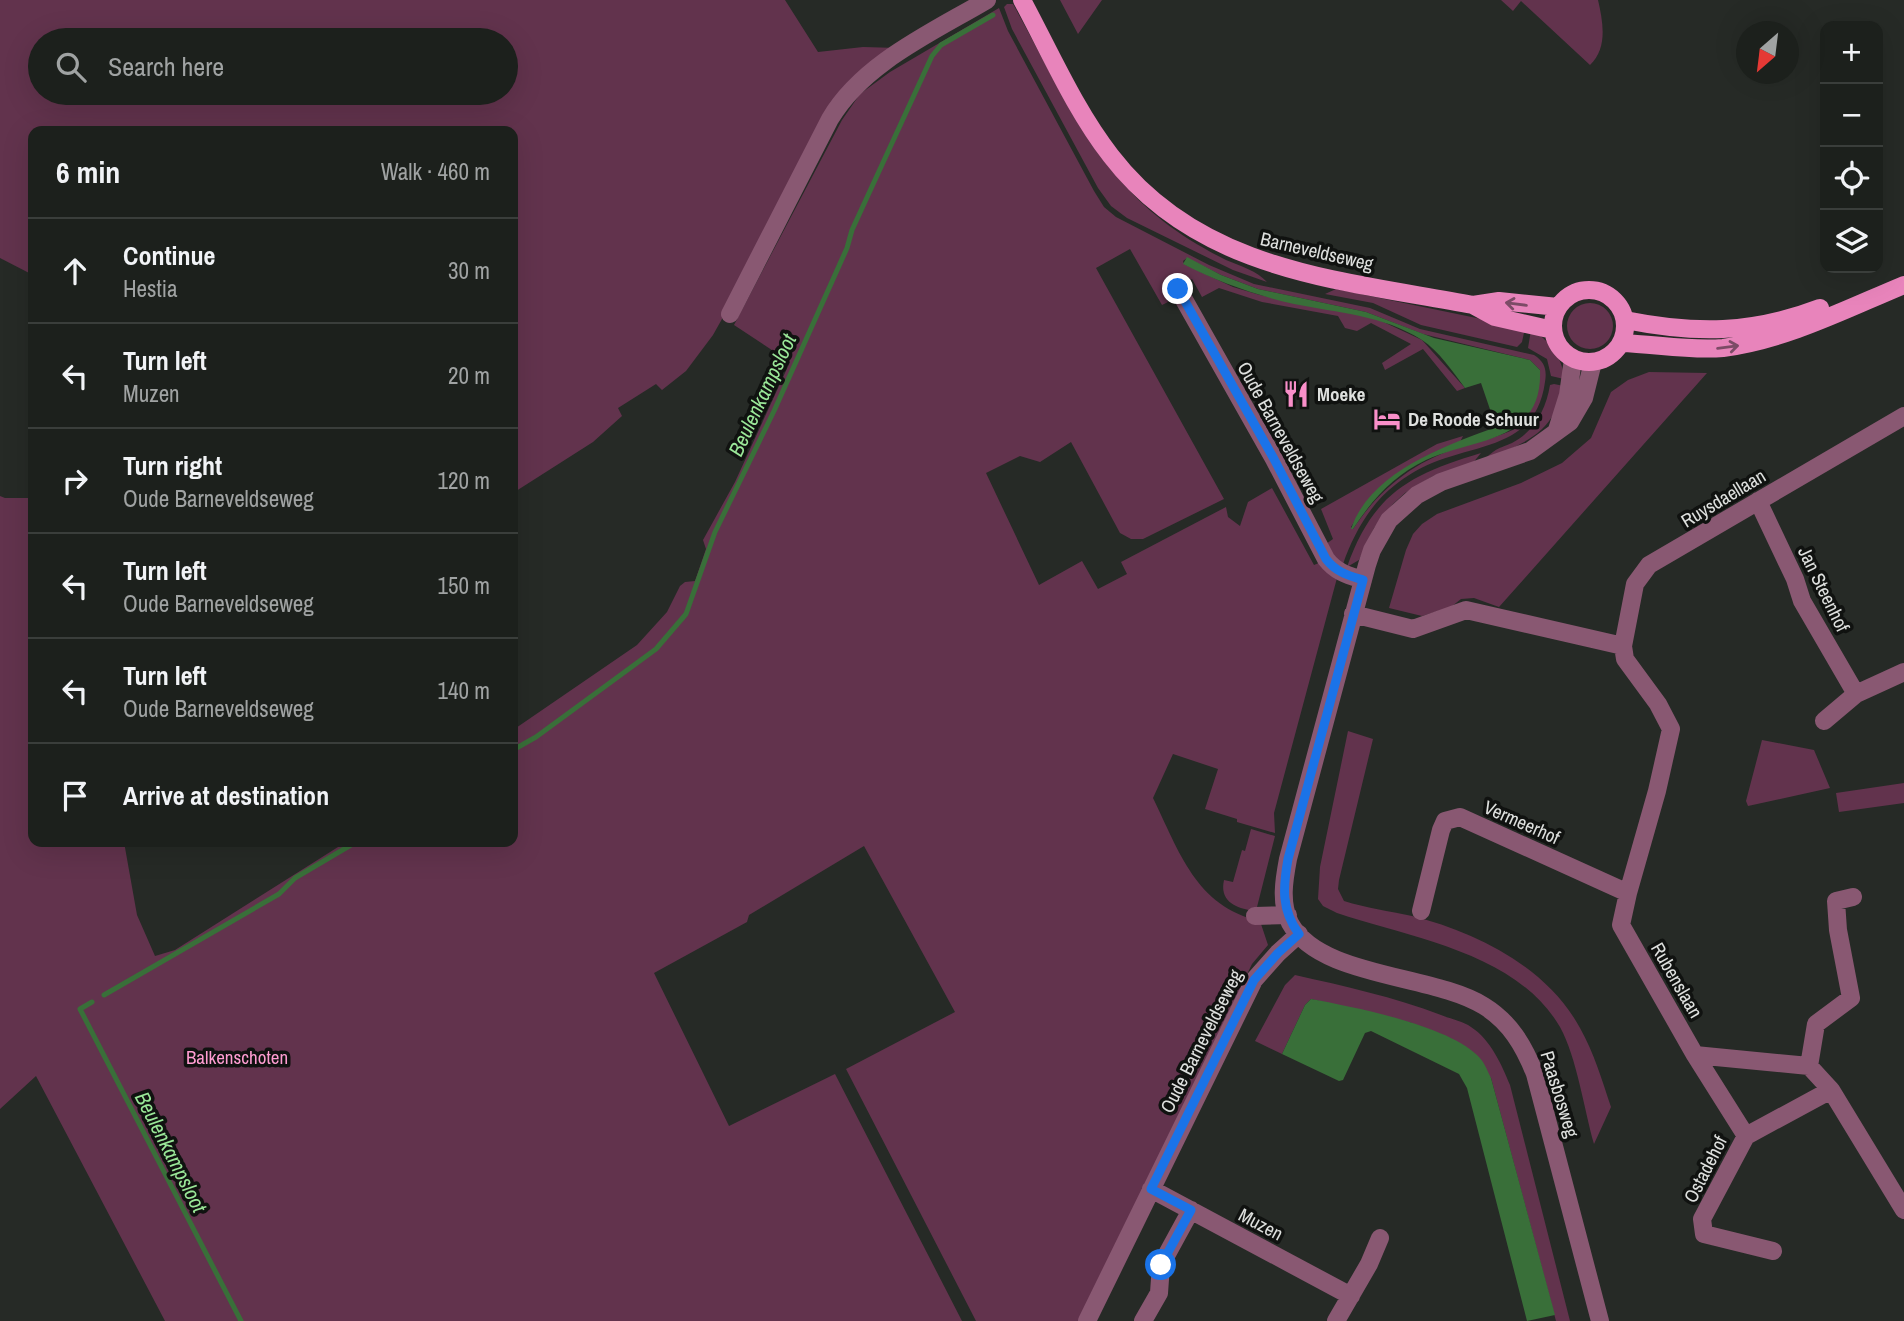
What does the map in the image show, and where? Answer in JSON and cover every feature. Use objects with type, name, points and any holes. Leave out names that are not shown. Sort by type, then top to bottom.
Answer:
[{"type":"main road","name":"Barneveldseweg","points":[[1022,0],[1089,123],[1112,158],[1146,195],[1188,227],[1229,249],[1280,267],[1474,305],[1495,317],[1553,330]]},
{"type":"main road","points":[[1625,320],[1704,331],[1753,327],[1808,313],[1904,274]]},
{"type":"main road","points":[[1621,343],[1705,349],[1749,344],[1793,331],[1904,285]]},
{"type":"main road","points":[[1577,292],[1601,292],[1615,301],[1625,320],[1621,343],[1608,357],[1593,362],[1573,359],[1557,344],[1553,330],[1558,307],[1577,292]]},
{"type":"main road","name":"Barneveldseweg","points":[[1474,305],[1499,301],[1558,307]]},
{"type":"street","points":[[730,314],[830,119],[849,91],[877,67],[987,0]]},
{"type":"street","name":"Oude Barneveldseweg","points":[[1178,289],[1274,459],[1326,559],[1332,568],[1363,580]]},
{"type":"street","points":[[1557,430],[1568,395],[1573,359]]},
{"type":"street","points":[[1299,934],[1288,915],[1284,901],[1288,859],[1353,614],[1372,550],[1381,532],[1403,506],[1441,482],[1530,451],[1570,422],[1579,409],[1593,362]]},
{"type":"street","name":"Ruysdaellaan","points":[[1624,653],[1635,584],[1649,565],[1904,416]]},
{"type":"street","name":"Jan Steenhof","points":[[1758,501],[1795,579],[1803,604],[1856,694]]},
{"type":"street","points":[[1353,614],[1413,629],[1466,610],[1624,653]]},
{"type":"street","name":"Rubenslaan","points":[[1624,653],[1671,729],[1621,925],[1695,1055]]},
{"type":"street","points":[[1824,721],[1856,694],[1904,672]]},
{"type":"street","name":"Vermeerhof","points":[[1421,911],[1440,830],[1446,821],[1460,817],[1628,893]]},
{"type":"street","points":[[1809,1066],[1816,1024],[1851,998],[1838,930],[1836,901],[1853,897]]},
{"type":"street","points":[[1255,916],[1288,915]]},
{"type":"street","name":"Oude Barneveldseweg","points":[[1087,1321],[1254,980],[1299,934]]},
{"type":"street","name":"Paasbosweg","points":[[1299,934],[1323,954],[1463,995],[1491,1011],[1519,1039],[1535,1073],[1600,1321]]},
{"type":"street","points":[[1695,1055],[1809,1066],[1830,1090],[1904,1210]]},
{"type":"street","name":"Ostadehof","points":[[1695,1055],[1746,1136]]},
{"type":"street","name":"Ostadehof","points":[[1773,1251],[1704,1234],[1702,1219],[1746,1136],[1830,1090]]},
{"type":"street","name":"Muzen","points":[[1151,1189],[1351,1296]]},
{"type":"street","points":[[1143,1321],[1158,1293],[1161,1265],[1191,1210]]},
{"type":"street","points":[[1336,1321],[1380,1238]]},
{"type":"green space","points":[[0,0],[785,0],[818,52],[863,47],[898,48],[860,73],[713,335],[686,371],[662,390],[656,384],[618,408],[622,416],[593,442],[518,490],[518,126],[28,126],[28,272],[0,258]]},
{"type":"green space","points":[[1060,0],[1102,0],[1078,34]]},
{"type":"green space","points":[[1501,0],[1598,0],[1603,34],[1600,51],[1590,65],[1521,1],[1513,11]]},
{"type":"green space","points":[[1013,4],[1060,92],[1095,148],[1138,199],[1185,237],[1254,272],[1267,282],[1233,270],[1127,218],[1111,206],[1098,188],[1012,29],[1004,7]]},
{"type":"green space","name":"Balkenschoten","points":[[999,8],[1008,31],[1094,191],[1104,207],[1116,217],[1209,265],[1254,284],[1370,308],[1420,329],[1534,355],[1543,363],[1546,374],[1540,403],[1518,431],[1487,446],[1432,463],[1399,482],[1370,511],[1357,531],[1343,564],[1339,565],[1326,544],[1333,539],[1321,509],[1437,444],[1463,436],[1460,442],[1397,474],[1373,496],[1351,527],[1353,529],[1387,488],[1414,468],[1446,452],[1515,429],[1540,370],[1530,360],[1423,334],[1366,312],[1258,289],[1187,258],[1183,261],[1184,264],[1233,287],[1375,318],[1422,340],[1465,388],[1457,391],[1423,349],[1385,370],[1382,363],[1411,344],[1371,323],[1357,331],[1345,328],[1338,316],[1262,302],[1219,288],[1202,297],[1192,279],[1164,293],[1168,302],[1162,305],[1130,249],[1096,268],[1224,499],[1143,539],[1131,539],[1120,533],[1071,442],[1040,462],[1020,456],[986,473],[1039,585],[1082,561],[1098,589],[1127,574],[1121,562],[1226,507],[1228,517],[1240,526],[1248,502],[1272,488],[1314,565],[1321,562],[1337,578],[1274,813],[1275,833],[1205,809],[1218,769],[1173,754],[1153,798],[1192,874],[1220,903],[1238,914],[1260,921],[1268,945],[1252,964],[1079,1321],[976,1321],[846,1069],[955,1012],[864,846],[749,915],[747,922],[654,973],[729,1126],[835,1074],[962,1321],[165,1321],[36,1076],[0,1109],[0,496],[28,498],[28,847],[125,847],[137,915],[155,956],[175,950],[338,847],[518,847],[518,727],[637,645],[667,612],[680,586],[685,582],[695,581],[706,549],[703,540],[735,482],[790,362],[734,325],[842,120],[860,94],[890,72]]},
{"type":"green space","points":[[1336,289],[1525,328],[1522,342],[1517,347],[1421,325],[1373,303],[1325,294]]},
{"type":"green space","points":[[1590,303],[1607,309],[1613,326],[1607,343],[1590,349],[1573,343],[1567,326],[1573,309]]},
{"type":"green space","points":[[1531,330],[1554,350],[1564,379],[1551,376],[1547,359],[1528,348]]},
{"type":"green space","points":[[1649,372],[1707,373],[1499,607],[1474,598],[1461,599],[1451,607],[1422,616],[1389,608],[1406,550],[1413,534],[1422,524],[1437,514],[1521,483],[1562,463],[1591,438],[1611,392],[1628,380]]},
{"type":"green space","points":[[1550,385],[1564,386],[1556,410],[1541,430],[1524,442],[1484,460],[1494,451],[1520,438],[1533,426],[1546,402]]},
{"type":"green space","points":[[1481,453],[1472,464],[1433,476],[1405,493],[1374,528],[1359,560],[1347,567],[1369,521],[1382,504],[1398,490],[1434,469]]},
{"type":"green space","points":[[1348,731],[1373,739],[1339,880],[1338,889],[1344,901],[1412,916],[1485,942],[1508,955],[1549,987],[1566,1006],[1585,1037],[1611,1107],[1594,1144],[1576,1068],[1566,1039],[1541,1002],[1518,981],[1460,952],[1337,913],[1323,906],[1318,899],[1320,867]]},
{"type":"green space","points":[[1762,740],[1814,750],[1830,788],[1748,806],[1746,801]]},
{"type":"green space","points":[[1904,783],[1904,803],[1839,812],[1836,793]]},
{"type":"green space","points":[[1251,829],[1275,836],[1256,911],[1231,903],[1223,888],[1224,880],[1233,882]]},
{"type":"green space","points":[[1295,975],[1387,997],[1460,1022],[1478,1032],[1490,1045],[1510,1085],[1570,1321],[1556,1321],[1491,1078],[1412,1023],[1311,999],[1305,1005],[1282,1054],[1255,1041],[1285,985]]},
{"type":"shaded area","points":[[1187,257],[1221,275],[1258,289],[1366,312],[1434,338],[1530,360],[1540,370],[1538,394],[1530,412],[1518,425],[1484,441],[1426,460],[1404,473],[1376,498],[1351,529],[1374,492],[1392,477],[1433,453],[1496,427],[1481,383],[1465,388],[1434,350],[1422,340],[1392,325],[1251,292],[1183,264]]},
{"type":"shaded area","points":[[1311,999],[1374,1012],[1422,1026],[1463,1044],[1482,1060],[1491,1078],[1555,1315],[1527,1321],[1467,1088],[1459,1074],[1371,1031],[1365,1033],[1343,1080],[1339,1081],[1282,1054],[1305,1005]]},
{"type":"waterway","name":"Beulenkampsloot","points":[[518,747],[536,737],[656,649],[686,614],[715,532],[774,411],[847,248],[852,230],[932,56],[941,45],[993,15]]},
{"type":"waterway","name":"Beulenkampsloot","points":[[104,995],[279,894],[295,878],[348,847]]},
{"type":"waterway","name":"Beulenkampsloot","points":[[92,1002],[80,1009],[241,1321]]},
{"type":"place","name":"Moeke","points":[[1296,394]]},
{"type":"place","name":"De Roode Schuur","points":[[1387,419]]},
{"type":"route","points":[[1161,1265],[1191,1210],[1151,1189],[1254,980],[1299,934],[1290,922],[1284,901],[1288,859],[1363,580],[1332,568],[1326,559],[1274,459],[1178,289]]}]
